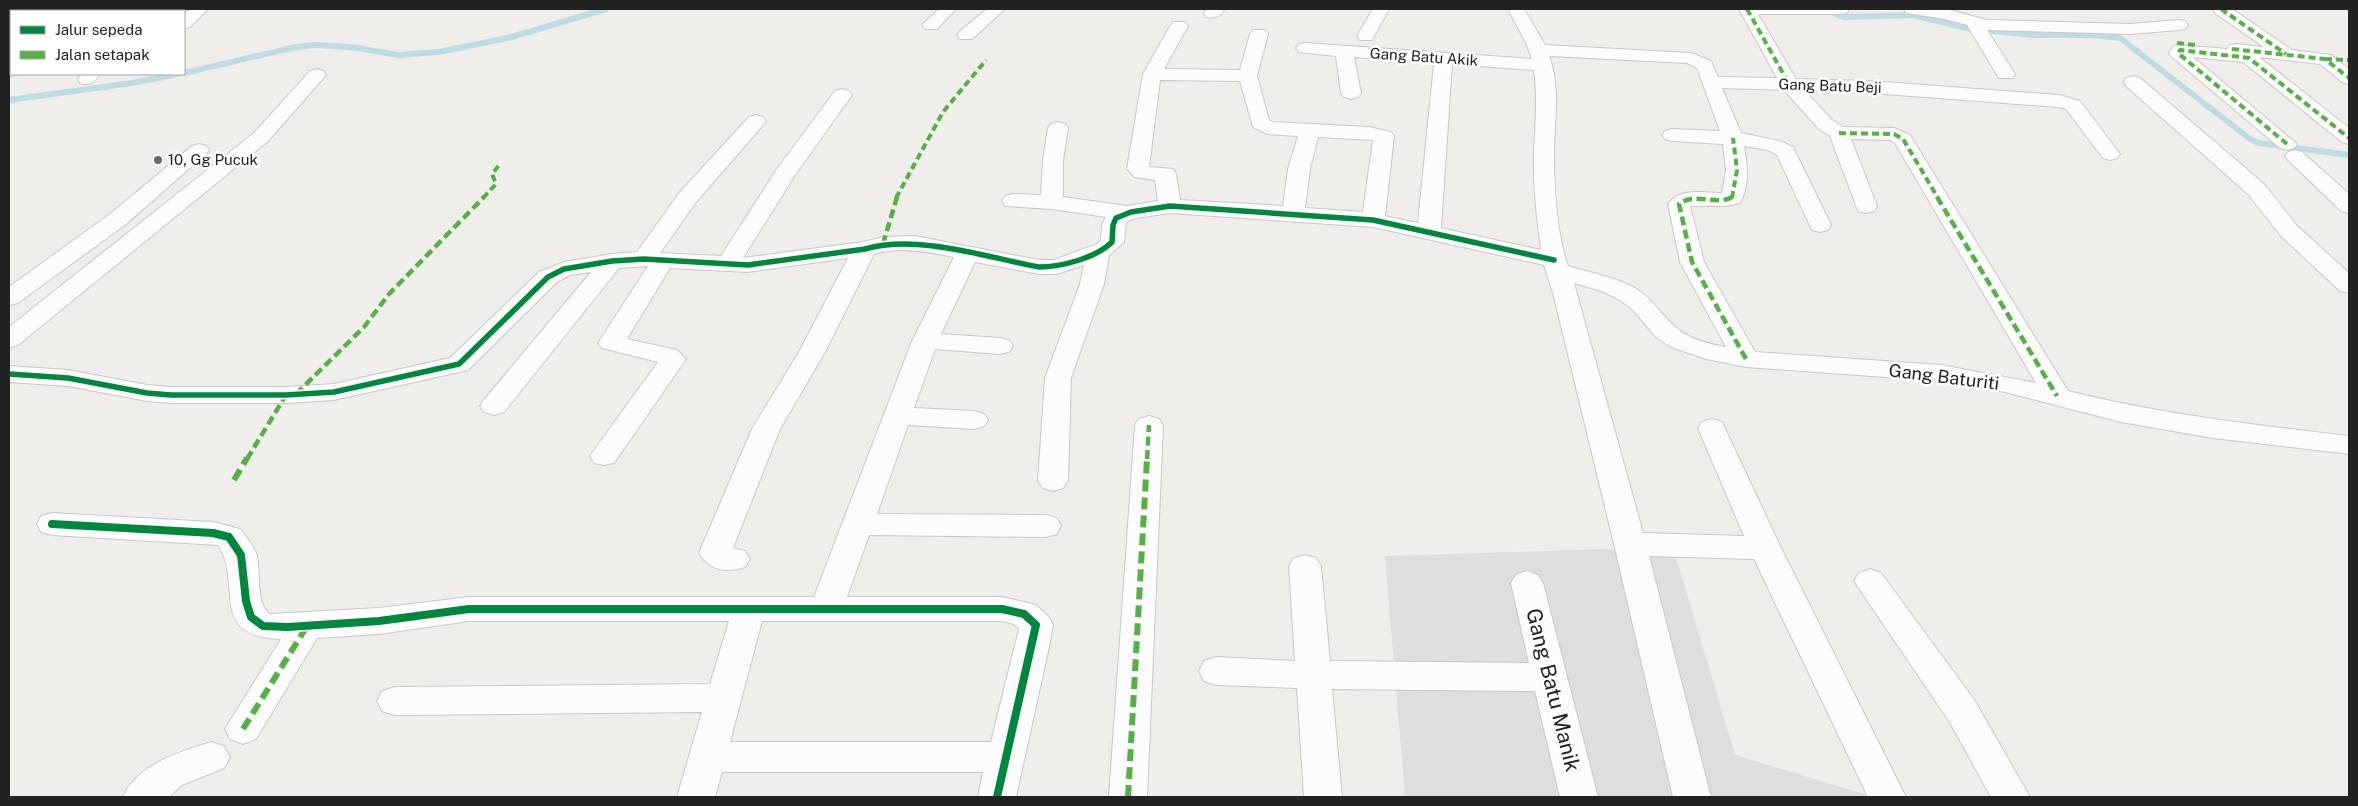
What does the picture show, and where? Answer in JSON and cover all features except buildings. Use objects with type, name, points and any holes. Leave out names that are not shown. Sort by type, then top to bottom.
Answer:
[{"type":"street","points":[[185,22],[200,9]]},
{"type":"street","points":[[931,25],[948,9]]},
{"type":"street","points":[[966,35],[997,9]]},
{"type":"street","points":[[1366,36],[1381,9]]},
{"type":"street","points":[[1512,9],[1541,57],[1547,94],[1544,146],[1545,198],[1556,266],[1630,544],[1692,797]]},
{"type":"street","points":[[1840,9],[1748,9],[1789,84],[1825,124],[1839,133],[1885,134],[1903,138],[2057,396]]},
{"type":"street","points":[[1912,9],[1947,14],[1975,24],[2036,18],[2130,29],[2179,25],[2156,9]]},
{"type":"street","points":[[2221,9],[2288,55]]},
{"type":"street","points":[[1975,24],[2006,74]]},
{"type":"street","points":[[1170,206],[1165,174],[1142,173],[1138,169],[1152,74],[1179,26]]},
{"type":"street","points":[[2130,29],[2183,47],[2249,58],[2349,138]]},
{"type":"street","points":[[1259,34],[1248,76],[1260,123],[1271,129],[1369,133],[1384,136],[1373,220]]},
{"type":"street","points":[[2183,47],[2349,60]]},
{"type":"street","points":[[2183,47],[2178,53],[2291,150],[2349,206]]},
{"type":"street","name":"Gang Batu Akik","points":[[1305,48],[1442,58],[1541,57]]},
{"type":"street","points":[[1344,51],[1351,92]]},
{"type":"street","points":[[1541,57],[1691,58],[1705,64],[1710,82],[1733,138],[1737,170],[1732,198],[1724,200],[1685,199],[1679,204],[1692,262],[1698,277],[1746,359]]},
{"type":"street","points":[[1429,232],[1442,58]]},
{"type":"street","points":[[2325,59],[2349,78]]},
{"type":"street","points":[[1152,74],[1248,76]]},
{"type":"street","points":[[9,340],[261,137],[317,76]]},
{"type":"street","name":"Gang Batu Beji","points":[[1710,82],[1871,87],[2059,100],[2073,105],[2110,154]]},
{"type":"street","points":[[2133,82],[2256,189],[2289,231],[2349,286]]},
{"type":"street","points":[[727,265],[785,174],[842,95]]},
{"type":"street","points":[[604,456],[673,359],[668,356],[611,343],[688,197],[756,121]]},
{"type":"street","points":[[1052,202],[1053,160],[1058,128]]},
{"type":"street","points":[[1293,214],[1299,169],[1310,130]]},
{"type":"street","points":[[1839,133],[1866,206]]},
{"type":"street","points":[[1672,135],[1733,138],[1773,145],[1786,151],[1820,225]]},
{"type":"street","points":[[9,298],[118,219],[199,150]]},
{"type":"street","name":"Gang Baturiti","points":[[1013,201],[1052,202],[1127,213],[1170,206],[1373,220],[1429,232],[1556,266],[1614,287],[1642,305],[1665,332],[1680,342],[1706,351],[1746,359],[1941,373],[2006,384],[2121,413],[2213,429],[2349,445]]},
{"type":"street","points":[[9,374],[68,378],[147,393],[171,395],[334,392],[459,364],[548,276],[564,270],[612,261],[654,259],[748,265],[865,249],[883,244],[915,243],[936,245],[967,254],[1053,268],[1098,254],[1112,242],[1113,225],[1116,218],[1127,213]]},
{"type":"street","points":[[734,559],[722,559],[716,553],[755,453],[766,429],[812,352],[865,249]]},
{"type":"street","points":[[826,609],[925,341],[967,254]]},
{"type":"street","points":[[1053,480],[1058,378],[1092,284],[1098,254]]},
{"type":"street","points":[[494,406],[612,261]]},
{"type":"street","points":[[925,341],[1000,346]]},
{"type":"street","points":[[896,416],[974,420]]},
{"type":"street","points":[[1128,797],[1149,425]]},
{"type":"street","points":[[1712,428],[1765,548],[1887,797]]},
{"type":"street","points":[[52,524],[213,532],[229,537],[242,555],[246,601],[251,617],[286,626],[379,621],[469,609],[1002,609],[1024,614],[1036,625],[1032,653],[1011,742],[1005,757],[997,797]]},
{"type":"street","points":[[858,524],[1046,526]]},
{"type":"street","points":[[1630,544],[1765,548]]},
{"type":"street","points":[[1305,566],[1323,797]]},
{"type":"street","points":[[1870,581],[1962,711],[2011,797]]},
{"type":"street","name":"Gang Batu Manik","points":[[1527,582],[1579,797]]},
{"type":"street","points":[[696,797],[749,609]]},
{"type":"street","points":[[243,729],[286,626]]},
{"type":"street","points":[[1216,671],[1314,675],[1549,677]]},
{"type":"street","points":[[395,701],[723,698]]},
{"type":"street","points":[[142,797],[169,774],[211,757]]},
{"type":"street","points":[[707,757],[1005,757]]},
{"type":"shaded area","points":[[1673,547],[1735,755],[1874,797],[1405,797],[1385,556]]},
{"type":"waterway","points":[[185,73],[296,47],[316,45],[351,47],[398,55],[439,52],[508,38],[606,9]]},
{"type":"waterway","points":[[1825,9],[1844,17],[1913,15],[1966,28],[2032,35],[2095,35],[2120,38],[2250,139],[2259,143],[2349,155]]},
{"type":"waterway","points":[[9,100],[132,83],[173,75]]},
{"type":"marked path","points":[[1747,9],[1789,84]]},
{"type":"marked path","points":[[2221,9],[2286,54]]},
{"type":"marked path","points":[[2177,43],[2195,45]]},
{"type":"marked path","points":[[2232,49],[2325,59],[2349,78]]},
{"type":"marked path","points":[[2287,144],[2178,53],[2180,50],[2249,58],[2349,138]]},
{"type":"marked path","points":[[2325,59],[2349,60]]},
{"type":"marked path","points":[[883,244],[897,195],[943,112],[986,60]]},
{"type":"marked path","points":[[1839,133],[1894,134],[1903,139],[2057,396]]},
{"type":"marked path","points":[[1733,138],[1737,170],[1732,198],[1719,200],[1689,199],[1679,204],[1692,262],[1746,359]]},
{"type":"marked path","points":[[296,394],[364,327],[389,294],[496,184],[492,174],[500,164]]},
{"type":"marked path","points":[[234,480],[286,395]]},
{"type":"marked path","points":[[1128,797],[1149,425]]},
{"type":"marked path","points":[[243,729],[307,626]]},
{"type":"cycle path","points":[[9,374],[68,378],[147,393],[171,395],[286,395],[334,392],[459,364],[548,277],[564,269],[612,261],[644,259],[748,265],[865,249],[883,244],[915,243],[1039,267],[1057,267],[1105,249],[1112,242],[1113,225],[1116,218],[1131,212],[1170,206],[1373,220],[1554,260]]},
{"type":"cycle path","points":[[52,524],[213,533],[229,537],[241,555],[246,601],[251,617],[263,626],[288,627],[379,621],[469,609],[1002,609],[1024,614],[1036,625],[1028,668],[997,797]]},
{"type":"place","name":"10, Gg Pucuk","points":[[158,160]]}]
